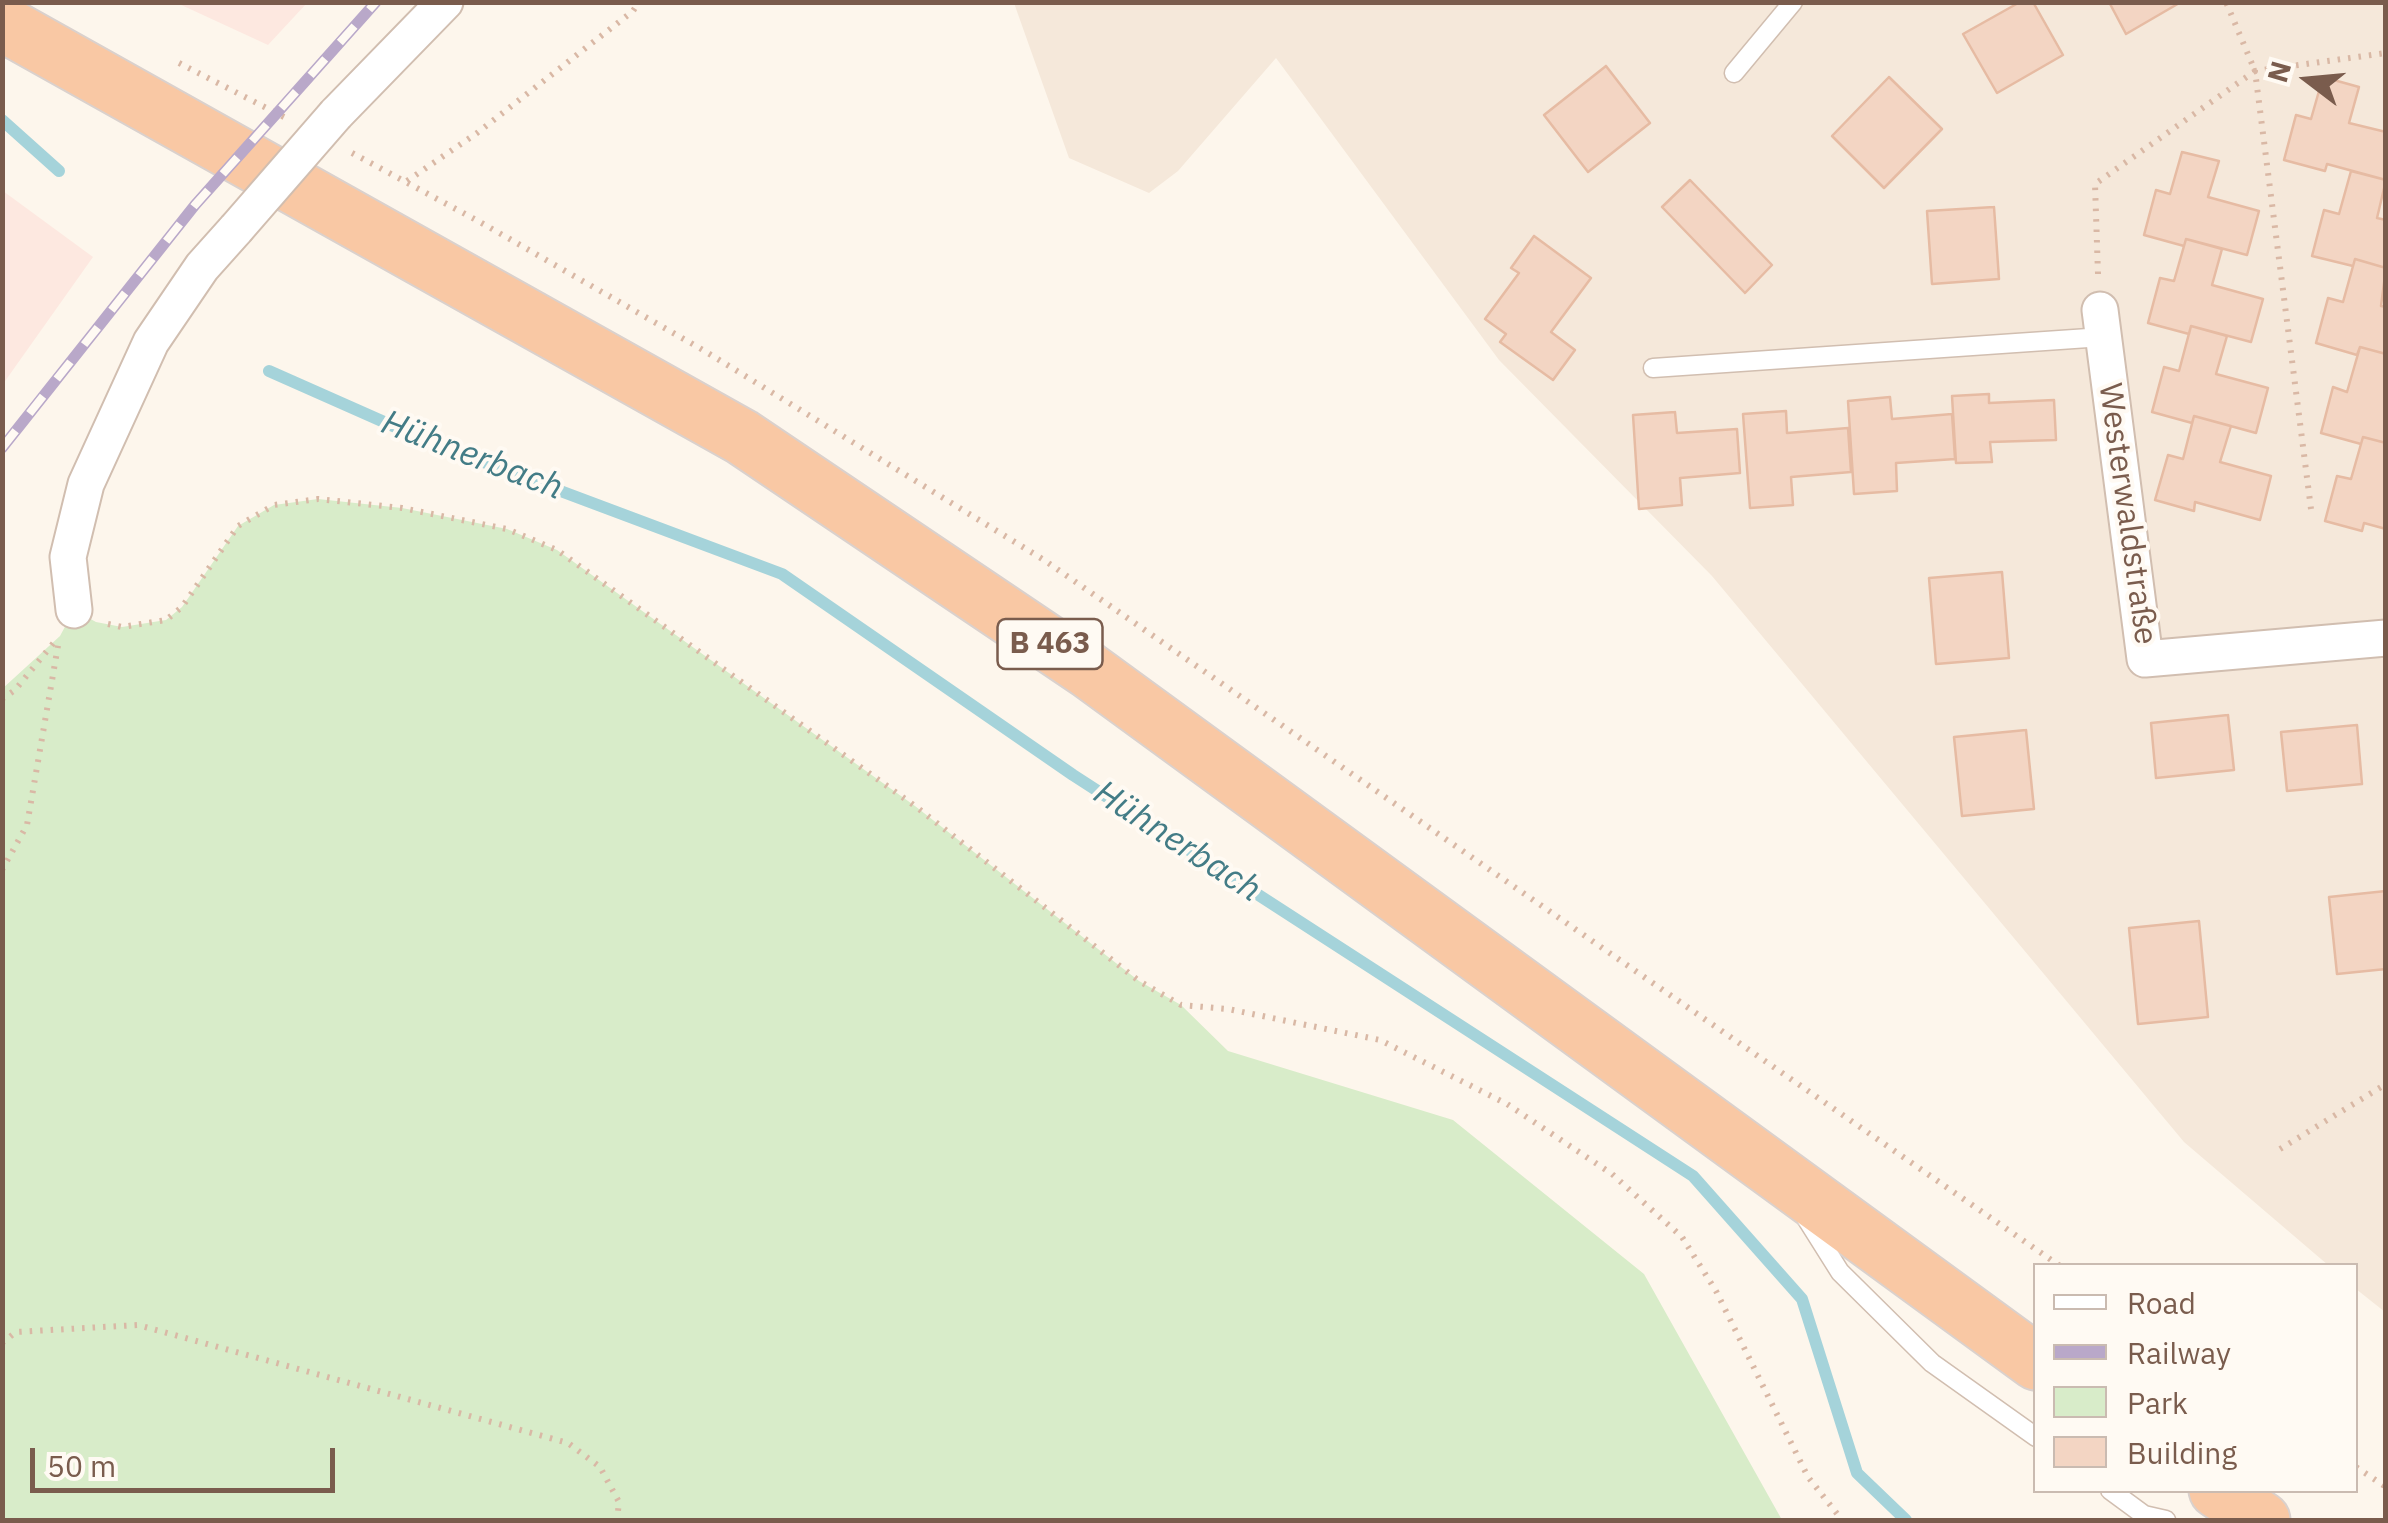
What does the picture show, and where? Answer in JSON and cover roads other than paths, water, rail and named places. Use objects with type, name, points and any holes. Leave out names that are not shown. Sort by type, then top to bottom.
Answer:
[{"type":"highway","name":"B 463","points":[[2,23],[742,436],[1088,670],[2033,1360]]},
{"type":"highway","points":[[2222,1493],[2262,1520]]},
{"type":"street","points":[[74,610],[68,557],[86,484],[151,342],[202,267],[337,130],[445,2]]},
{"type":"street","name":"Westerwaldstraße","points":[[2101,324],[2145,659],[2386,638]]},
{"type":"lane","points":[[1734,73],[1793,2]]},
{"type":"lane","points":[[1653,368],[2101,324]]},
{"type":"lane","points":[[1779,1175],[1840,1272],[1932,1363],[2033,1435]]},
{"type":"lane","points":[[2114,1493],[2144,1515],[2166,1520]]},
{"type":"waterway","name":"Hühnerbach","points":[[2,120],[59,171]]},
{"type":"waterway","name":"Hühnerbach","points":[[269,371],[427,441],[782,574],[1073,775],[1693,1176],[1802,1299],[1857,1473],[1906,1520]]},
{"type":"railway","points":[[2,448],[195,205],[376,2]]}]
